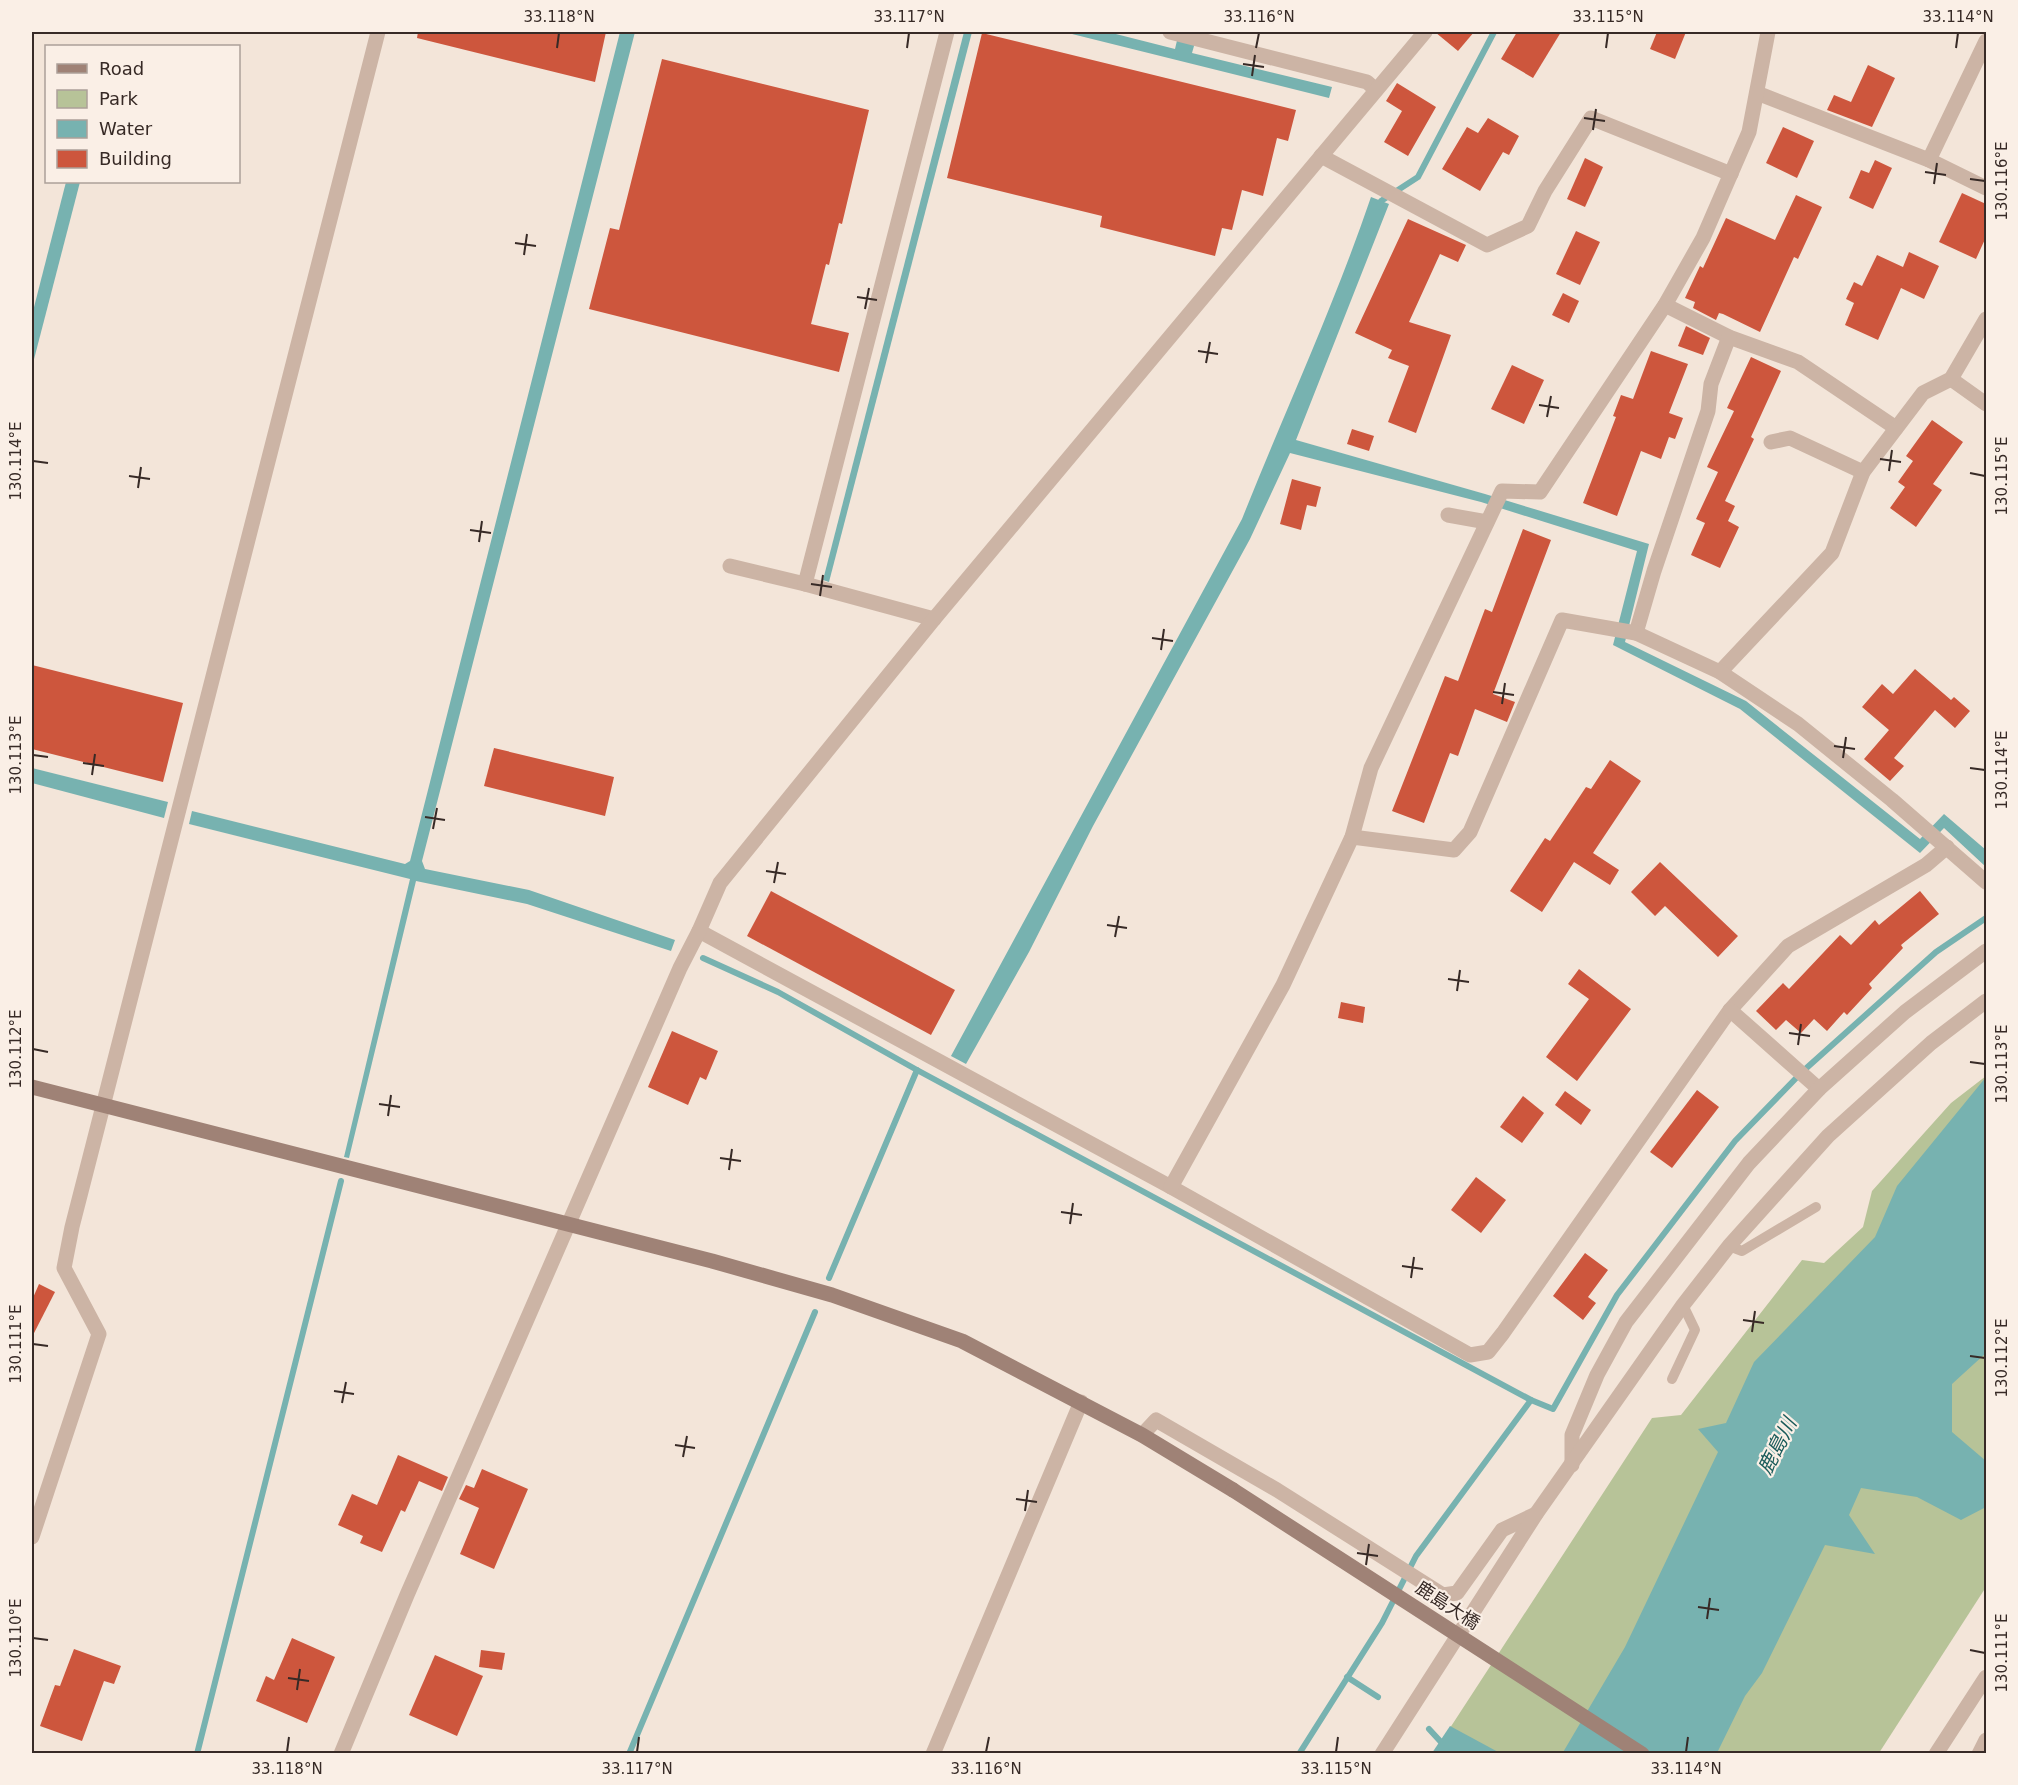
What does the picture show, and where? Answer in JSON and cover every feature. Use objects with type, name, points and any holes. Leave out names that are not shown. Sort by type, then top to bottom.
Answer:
[{"type":"street","points":[[32,1537],[99,1334],[64,1268],[72,1227],[378,32]]},
{"type":"street","points":[[805,584],[947,32]]},
{"type":"street","points":[[1174,32],[1367,81],[1376,90]]},
{"type":"street","points":[[340,1754],[680,969],[720,884],[934,619],[1425,32]]},
{"type":"street","points":[[1171,1187],[1283,985],[1352,837],[1371,768],[1502,491],[1540,492],[1665,305],[1703,238],[1749,132],[1768,32]]},
{"type":"street","points":[[1929,160],[1986,41]]},
{"type":"street","points":[[1757,93],[1929,160],[1986,189]]},
{"type":"street","points":[[1321,156],[1487,245],[1528,226],[1545,191],[1591,118],[1731,174]]},
{"type":"street","points":[[1665,305],[1730,337],[1798,362],[1896,428]]},
{"type":"street","points":[[1720,672],[1832,553],[1863,472],[1923,393],[1951,379],[1986,319]]},
{"type":"street","points":[[1636,633],[1654,571],[1708,411],[1711,384],[1730,337]]},
{"type":"street","points":[[1951,379],[1986,404]]},
{"type":"street","points":[[1771,442],[1790,438],[1863,472]]},
{"type":"street","points":[[1448,515],[1489,518]]},
{"type":"street","points":[[730,566],[934,619]]},
{"type":"street","points":[[1352,837],[1455,849],[1470,832],[1562,620],[1636,633],[1720,672],[1798,724],[1943,843],[1986,882]]},
{"type":"street","points":[[699,932],[1171,1187],[1470,1355],[1488,1352],[1730,1010],[1788,946],[1926,865],[1943,843]]},
{"type":"street","points":[[1572,1465],[1572,1436],[1596,1375],[1626,1322],[1749,1163],[1815,1085],[1905,1012],[1986,951]]},
{"type":"street","points":[[1382,1754],[1536,1514],[1683,1305],[1729,1246],[1828,1136],[1930,1043],[1986,1001]]},
{"type":"street","points":[[1730,1010],[1815,1085]]},
{"type":"street","name":"鹿島大橋","points":[[32,1087],[712,1262],[832,1295],[962,1341],[1142,1435],[1233,1490],[1642,1754]]},
{"type":"street","points":[[933,1754],[1081,1402]]},
{"type":"street","points":[[1142,1435],[1156,1420],[1277,1490],[1443,1595],[1457,1593],[1502,1530],[1536,1514]]},
{"type":"street","points":[[1936,1754],[1986,1677]]},
{"type":"street","points":[[1979,1754],[1986,1740]]},
{"type":"lane","points":[[1729,1246],[1742,1251],[1816,1208]]},
{"type":"lane","points":[[1672,1379],[1695,1330],[1683,1305]]},
{"type":"green space","points":[[1986,1076],[1986,1096],[1593,1753],[1433,1754],[1652,1418],[1681,1415],[1802,1260],[1824,1263],[1863,1227],[1872,1191],[1951,1103]]},
{"type":"green space","points":[[1986,1211],[1986,1587],[1879,1753],[1664,1754]]},
{"type":"water","points":[[620,32],[635,32],[422,861],[425,869],[529,890],[675,940],[671,951],[527,904],[416,881],[349,1158],[344,1157],[410,879],[189,824],[192,811],[405,864],[410,861]]},
{"type":"water","points":[[964,32],[972,32],[829,582],[823,580]]},
{"type":"water","points":[[1064,32],[1108,32],[1175,49],[1179,32],[1198,32],[1192,53],[1332,87],[1329,98]]},
{"type":"water","points":[[66,183],[80,183],[32,367],[32,315]]},
{"type":"water","points":[[1371,197],[1389,204],[1296,440],[1649,544],[1625,642],[1746,701],[1920,839],[1944,814],[1986,850],[1986,867],[1944,828],[1920,853],[1740,709],[1613,645],[1637,551],[1481,502],[1290,453],[1250,539],[1093,826],[1029,952],[966,1064],[951,1056],[1242,519],[1325,318]]},
{"type":"water","points":[[32,768],[168,802],[164,818],[32,783]]},
{"type":"water","name":"鹿島川","points":[[1986,1077],[1986,1353],[1952,1384],[1952,1432],[1986,1461],[1986,1507],[1961,1520],[1917,1497],[1861,1488],[1849,1515],[1875,1554],[1825,1545],[1762,1673],[1745,1696],[1717,1753],[1562,1754],[1625,1647],[1718,1452],[1698,1429],[1726,1423],[1754,1362],[1875,1237],[1897,1186]]},
{"type":"water","points":[[1450,1726],[1500,1753],[1432,1753]]},
{"type":"building","points":[[418,32],[606,32],[595,82],[417,38]]},
{"type":"building","points":[[1435,32],[1474,32],[1458,51]]},
{"type":"building","points":[[1517,32],[1561,32],[1533,78],[1501,59]]},
{"type":"building","points":[[1657,32],[1686,32],[1675,59],[1650,49]]},
{"type":"building","points":[[982,33],[1296,110],[1288,141],[1277,138],[1263,196],[1242,190],[1232,230],[1222,228],[1215,256],[1100,227],[1102,216],[947,178]]},
{"type":"building","points":[[662,59],[869,110],[842,224],[839,223],[829,265],[826,264],[811,324],[849,333],[839,372],[589,309],[610,228],[619,230]]},
{"type":"building","points":[[1868,65],[1895,78],[1872,127],[1827,110],[1834,95],[1851,102]]},
{"type":"building","points":[[1397,83],[1436,107],[1408,156],[1384,142],[1402,111],[1386,101]]},
{"type":"building","points":[[1488,118],[1519,136],[1509,155],[1503,152],[1480,191],[1442,169],[1467,127],[1478,133]]},
{"type":"building","points":[[1783,127],[1814,141],[1797,178],[1766,163]]},
{"type":"building","points":[[1585,158],[1603,167],[1585,207],[1567,199]]},
{"type":"building","points":[[1875,160],[1892,168],[1873,209],[1849,198],[1861,170],[1869,173]]},
{"type":"building","points":[[1962,193],[1986,204],[1986,237],[1976,259],[1939,242]]},
{"type":"building","points":[[1796,195],[1822,207],[1798,259],[1794,257],[1760,332],[1723,314],[1719,313],[1716,320],[1693,308],[1695,302],[1685,298],[1700,266],[1703,268],[1726,218],[1775,240]]},
{"type":"building","points":[[1408,219],[1466,245],[1458,262],[1440,254],[1409,322],[1451,335],[1416,433],[1388,422],[1409,366],[1388,358],[1392,350],[1355,333]]},
{"type":"building","points":[[1576,231],[1600,242],[1580,285],[1556,274]]},
{"type":"building","points":[[1909,252],[1939,266],[1924,299],[1901,288],[1878,340],[1845,325],[1854,303],[1846,299],[1854,282],[1862,286],[1877,255],[1903,267]]},
{"type":"building","points":[[1563,293],[1579,301],[1569,323],[1552,315]]},
{"type":"building","points":[[1686,326],[1710,338],[1703,355],[1678,346]]},
{"type":"building","points":[[1651,351],[1688,364],[1669,413],[1683,418],[1675,439],[1669,437],[1661,459],[1641,451],[1617,516],[1583,503],[1616,417],[1613,416],[1621,395],[1633,399]]},
{"type":"building","points":[[1751,357],[1781,371],[1751,437],[1754,439],[1725,501],[1735,506],[1728,521],[1739,527],[1720,568],[1691,555],[1705,523],[1696,519],[1718,472],[1707,467],[1734,411],[1727,408]]},
{"type":"building","points":[[1512,365],[1544,380],[1524,424],[1491,409]]},
{"type":"building","points":[[1932,420],[1963,442],[1933,484],[1942,490],[1916,527],[1890,508],[1905,487],[1898,482],[1913,461],[1906,456]]},
{"type":"building","points":[[1352,429],[1374,436],[1369,451],[1347,444]]},
{"type":"building","points":[[1292,479],[1321,487],[1316,507],[1307,505],[1301,530],[1280,524]]},
{"type":"building","points":[[1523,529],[1551,540],[1493,694],[1515,702],[1507,722],[1475,709],[1458,756],[1450,753],[1424,823],[1392,811],[1445,676],[1458,681],[1485,609],[1492,612]]},
{"type":"building","points":[[32,665],[183,703],[163,782],[32,749]]},
{"type":"building","points":[[1915,669],[1951,700],[1954,697],[1970,711],[1955,728],[1935,710],[1894,758],[1904,766],[1890,781],[1864,759],[1889,730],[1862,707],[1882,684],[1893,694]]},
{"type":"building","points":[[494,748],[614,777],[605,816],[484,786]]},
{"type":"building","points":[[1610,760],[1641,781],[1593,853],[1619,870],[1610,885],[1574,862],[1542,912],[1510,891],[1545,838],[1550,841],[1586,787],[1591,789]]},
{"type":"building","points":[[1660,862],[1738,936],[1718,957],[1665,906],[1655,916],[1631,892]]},
{"type":"building","points":[[771,891],[955,990],[931,1035],[747,936]]},
{"type":"building","points":[[1920,891],[1939,914],[1901,945],[1903,948],[1869,984],[1872,988],[1847,1015],[1844,1012],[1827,1031],[1814,1019],[1801,1033],[1786,1020],[1776,1030],[1756,1011],[1783,983],[1789,989],[1840,935],[1851,945],[1875,920],[1879,925]]},
{"type":"building","points":[[1579,969],[1631,1009],[1577,1081],[1546,1057],[1589,999],[1568,984]]},
{"type":"building","points":[[1341,1002],[1365,1007],[1363,1023],[1338,1018]]},
{"type":"building","points":[[672,1031],[718,1051],[706,1080],[700,1077],[688,1105],[648,1087]]},
{"type":"building","points":[[1697,1090],[1719,1107],[1672,1168],[1650,1152]]},
{"type":"building","points":[[1565,1091],[1591,1110],[1581,1125],[1555,1105]]},
{"type":"building","points":[[1523,1096],[1544,1113],[1522,1143],[1500,1127]]},
{"type":"building","points":[[1476,1177],[1506,1200],[1481,1233],[1451,1210]]},
{"type":"building","points":[[1585,1253],[1608,1270],[1588,1297],[1596,1303],[1583,1320],[1553,1296]]},
{"type":"building","points":[[39,1284],[55,1292],[32,1337],[32,1300]]},
{"type":"building","points":[[398,1455],[448,1477],[442,1491],[419,1481],[405,1512],[401,1510],[382,1552],[360,1543],[363,1536],[338,1525],[352,1494],[377,1505]]},
{"type":"building","points":[[482,1469],[528,1489],[494,1569],[460,1554],[479,1508],[459,1499],[466,1485],[474,1488]]},
{"type":"building","points":[[292,1638],[335,1657],[307,1723],[256,1701],[266,1676],[274,1680]]},
{"type":"building","points":[[74,1649],[121,1666],[114,1684],[104,1681],[82,1741],[40,1726],[55,1685],[60,1686]]},
{"type":"building","points":[[481,1650],[505,1653],[502,1670],[479,1667]]},
{"type":"building","points":[[435,1655],[483,1676],[457,1736],[409,1715]]},
{"type":"waterway","points":[[1379,207],[1381,201],[1418,177],[1494,32]]},
{"type":"waterway","points":[[1299,1754],[1382,1623],[1416,1556],[1531,1400],[1553,1409],[1617,1295],[1735,1141],[1802,1072],[1936,952],[1986,918]]},
{"type":"waterway","points":[[703,958],[778,992],[917,1070],[1531,1400]]},
{"type":"waterway","points":[[829,1278],[917,1070]]},
{"type":"waterway","points":[[197,1754],[341,1181]]},
{"type":"waterway","points":[[629,1754],[815,1312]]},
{"type":"waterway","points":[[1347,1677],[1378,1697]]},
{"type":"waterway","points":[[1429,1729],[1452,1754]]}]
